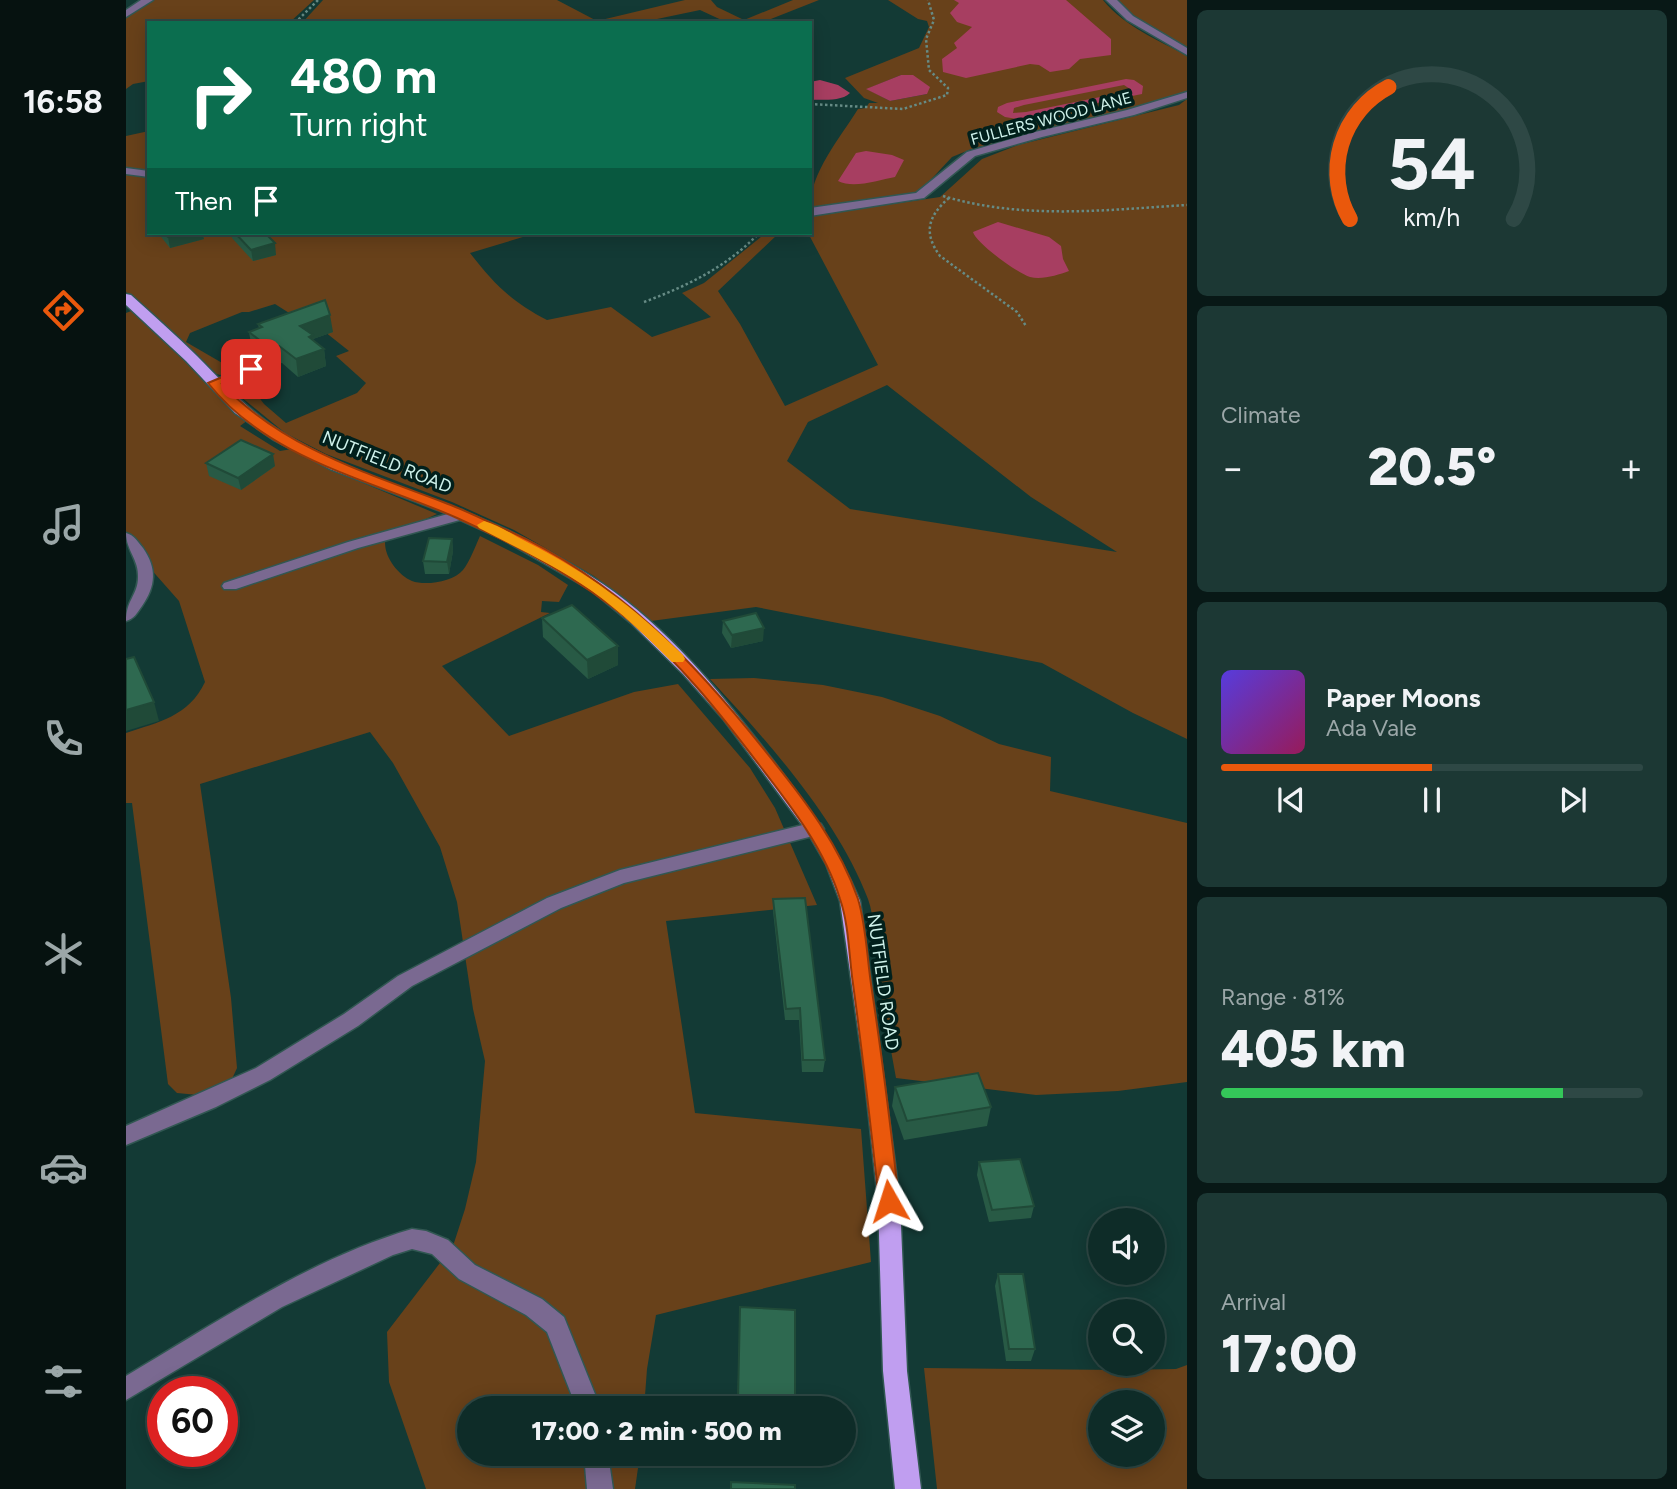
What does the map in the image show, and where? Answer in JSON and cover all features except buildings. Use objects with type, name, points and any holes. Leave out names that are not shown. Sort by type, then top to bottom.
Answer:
[{"type":"main road","name":"NUTFIELD ROAD","points":[[126,299],[240,410],[299,449],[335,466],[461,515],[562,565],[637,619],[689,670],[730,716],[816,829],[835,864],[850,901],[869,1034],[889,1201],[895,1371],[908,1489]]},
{"type":"street","points":[[126,14],[148,0]]},
{"type":"street","points":[[1111,0],[1130,18],[1187,52]]},
{"type":"street","name":"FULLERS WOOD LANE","points":[[812,212],[920,196],[971,154],[1187,96]]},
{"type":"street","points":[[126,171],[147,174]]},
{"type":"street","points":[[214,383],[251,369]]},
{"type":"street","points":[[230,586],[353,545],[461,515]]},
{"type":"street","points":[[126,538],[142,558],[148,574],[143,593],[126,616]]},
{"type":"street","points":[[126,559],[148,574]]},
{"type":"street","points":[[126,1136],[263,1074],[351,1020],[405,981],[554,903],[620,877],[816,829]]},
{"type":"street","points":[[126,1390],[274,1300],[388,1246],[411,1239],[440,1247],[467,1272],[534,1307],[556,1325],[584,1396]]},
{"type":"street","points":[[597,1466],[600,1489]]},
{"type":"path","points":[[297,21],[317,0]]},
{"type":"path","points":[[812,104],[904,108],[947,95],[948,88],[929,70],[926,39],[935,27],[935,13],[928,0]]},
{"type":"path","points":[[928,190],[969,203],[1043,212],[1187,205]]},
{"type":"path","points":[[949,198],[937,208],[928,225],[930,244],[940,256],[1017,312],[1026,326]]},
{"type":"path","points":[[644,302],[681,289],[748,245],[757,235]]},
{"type":"shaded area","points":[[152,0],[314,0],[291,21],[147,21],[147,81],[133,84],[126,89],[126,18]]},
{"type":"shaded area","points":[[323,0],[557,0],[597,21],[304,21]]},
{"type":"shaded area","points":[[685,0],[711,0],[717,7],[744,20],[793,0],[819,0],[766,21],[724,21],[700,10],[648,21],[597,21]]},
{"type":"shaded area","points":[[888,0],[1103,0],[1131,25],[1187,56],[1187,93],[1120,113],[974,148],[952,157],[924,187],[911,195],[812,208],[815,182],[835,144],[858,109],[866,108],[869,103],[878,103],[864,98],[845,78],[919,48],[929,27],[927,21],[918,19]],"holes":[[[901,75],[927,94],[890,101],[867,89]]]},
{"type":"shaded area","points":[[954,0],[1066,0],[1111,39],[1111,55],[1080,59],[1069,69],[1050,72],[1039,65],[1030,64],[966,78],[943,72],[942,59],[957,48],[954,43],[972,27],[957,22],[950,13],[959,3]]},
{"type":"shaded area","points":[[1117,0],[1187,0],[1187,48],[1132,15]]},
{"type":"shaded area","points":[[901,75],[913,75],[930,87],[927,94],[890,101],[866,89]]},
{"type":"shaded area","points":[[1126,79],[1134,80],[1143,86],[1142,94],[1017,119],[997,112],[998,107]],"holes":[[[1124,85],[1130,89],[1125,92],[1013,113],[1014,108],[1024,105]]]},
{"type":"shaded area","points":[[820,80],[838,85],[850,93],[837,99],[812,100],[812,82]]},
{"type":"shaded area","points":[[1187,99],[1187,739],[1042,663],[756,607],[651,621],[594,576],[514,530],[452,502],[326,454],[285,433],[229,387],[243,376],[264,404],[286,423],[357,393],[366,383],[336,356],[349,351],[320,328],[308,325],[275,304],[242,312],[190,333],[186,342],[236,371],[220,375],[213,373],[126,292],[126,174],[147,176],[147,235],[529,235],[470,253],[504,291],[547,320],[611,307],[652,337],[711,317],[682,293],[704,283],[764,235],[777,235],[718,291],[740,324],[785,406],[878,365],[809,235],[812,235],[812,216],[940,197],[982,159],[1018,145],[1179,105]],"holes":[[[887,385],[1031,497],[1117,552],[850,509],[787,461],[808,422]]]},
{"type":"shaded area","points":[[147,131],[147,171],[126,168],[126,136]]},
{"type":"shaded area","points":[[866,151],[904,160],[895,177],[859,184],[838,181],[856,153]]},
{"type":"shaded area","points":[[998,222],[1049,237],[1061,246],[1069,271],[1035,278],[1007,264],[981,243],[973,232]]},
{"type":"shaded area","points":[[136,309],[252,417],[240,426],[280,451],[292,449],[323,466],[437,514],[386,537],[388,556],[406,578],[424,583],[453,577],[466,566],[480,536],[538,565],[568,585],[559,602],[542,601],[541,612],[550,613],[442,666],[509,736],[634,692],[678,684],[750,768],[775,808],[817,905],[666,921],[695,1113],[861,1129],[871,1262],[656,1315],[645,1396],[457,1396],[457,1466],[638,1466],[635,1489],[426,1489],[389,1382],[387,1332],[453,1246],[476,1162],[485,1061],[473,1009],[457,902],[440,847],[393,763],[370,732],[200,784],[231,998],[237,1068],[231,1081],[198,1095],[177,1093],[168,1084],[132,803],[126,803],[126,733],[161,721],[182,710],[191,703],[205,682],[179,601],[126,541],[126,313]]},
{"type":"shaded area","points":[[754,678],[823,685],[882,697],[940,716],[999,744],[1051,757],[1050,791],[1187,823],[1187,1082],[1118,1091],[1036,1095],[896,1078],[879,977],[872,914],[855,869],[820,810],[799,782],[710,679]]},
{"type":"shaded area","points":[[1187,1365],[1187,1489],[937,1489],[924,1368],[1088,1370],[1088,1376],[1165,1376],[1165,1369]]},
{"type":"slow traffic","points":[[484,525],[562,565],[597,587],[637,619],[678,659]]},
{"type":"route","points":[[251,369],[214,383],[240,410],[279,437],[335,466],[443,507],[508,536],[597,587],[637,619],[689,670],[730,716],[795,799],[816,829],[835,864],[850,901],[889,1201]]}]
